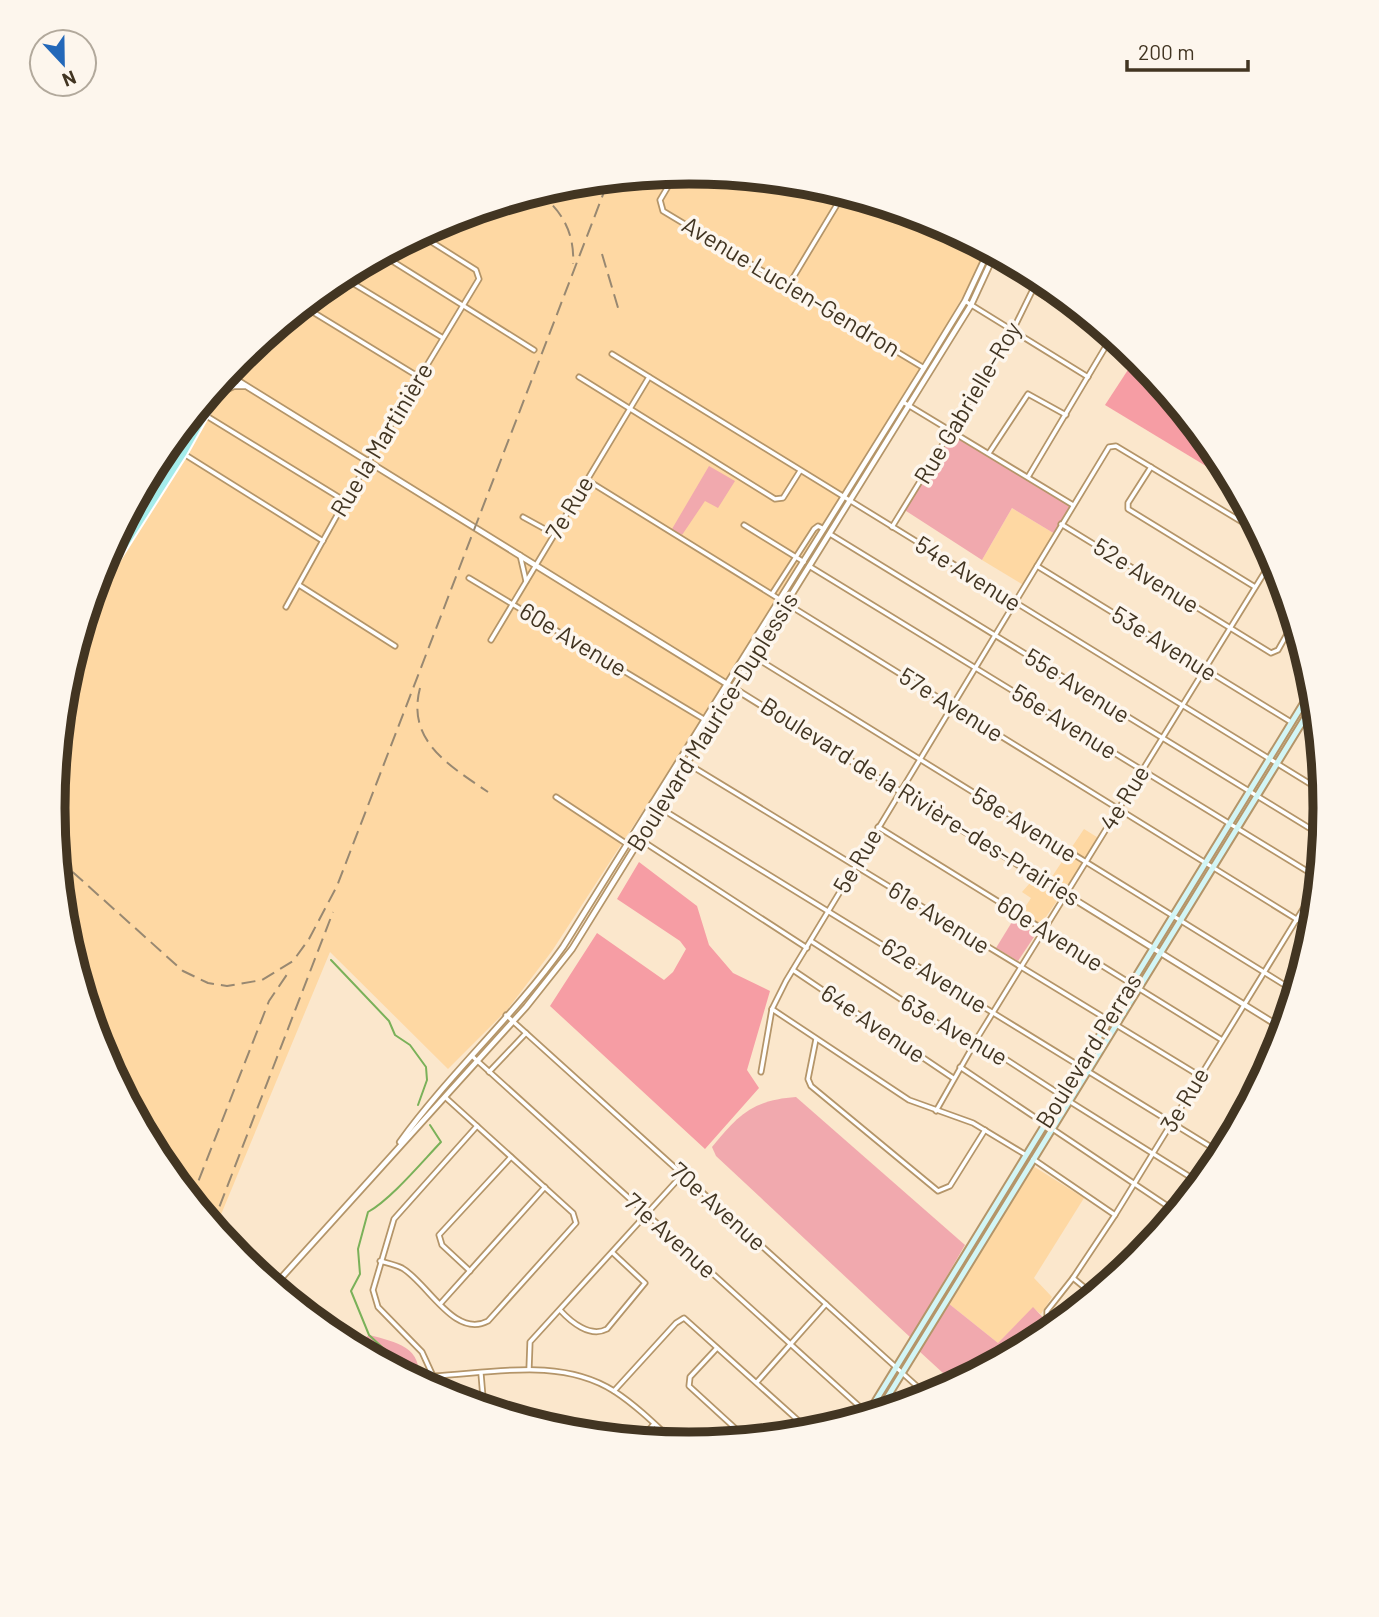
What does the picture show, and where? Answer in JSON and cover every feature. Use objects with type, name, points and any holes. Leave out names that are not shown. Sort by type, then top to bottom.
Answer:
[{"type":"main road","points":[[118,556],[205,415]]},
{"type":"main road","name":"Boulevard Perras","points":[[873,1405],[894,1366],[1304,701]]},
{"type":"main road","name":"Boulevard Perras","points":[[884,1402],[1307,715]]},
{"type":"street","name":"Avenue Lucien-Gendron","points":[[670,184],[660,204],[663,211],[924,368]]},
{"type":"street","points":[[788,286],[838,202]]},
{"type":"street","name":"Rue la Martinière","points":[[286,607],[345,501],[479,274],[429,241]]},
{"type":"street","name":"Boulevard Maurice-Duplessis","points":[[387,1160],[438,1091],[555,957],[806,564],[824,529],[965,302],[985,258]]},
{"type":"street","points":[[390,260],[534,350]]},
{"type":"street","name":"Boulevard Maurice-Duplessis","points":[[806,564],[830,534],[971,305],[992,262]]},
{"type":"street","points":[[352,283],[443,338]]},
{"type":"street","points":[[1034,289],[1051,300]]},
{"type":"street","name":"Rue Gabrielle-Roy","points":[[892,527],[1013,330],[1034,289]]},
{"type":"street","points":[[965,302],[1089,377]]},
{"type":"street","points":[[311,311],[419,377]]},
{"type":"street","points":[[1028,477],[1107,345]]},
{"type":"street","name":"54e Avenue","points":[[612,354],[1313,786]]},
{"type":"street","points":[[579,377],[777,500],[783,498],[800,471]]},
{"type":"street","name":"7e Rue","points":[[491,639],[649,377]]},
{"type":"street","name":"Boulevard de la Rivière-des-Prairies","points":[[236,379],[1276,1024]]},
{"type":"street","points":[[228,389],[234,386],[250,387]]},
{"type":"street","points":[[989,453],[1028,394],[1066,415]]},
{"type":"street","points":[[903,401],[1073,505]]},
{"type":"street","points":[[205,415],[345,501]]},
{"type":"street","name":"5e Rue","points":[[761,1072],[772,1009],[793,970],[1111,445],[1151,467]]},
{"type":"street","points":[[178,450],[323,541]]},
{"type":"street","points":[[1246,524],[1151,467],[1128,503],[1128,509],[1255,587]]},
{"type":"street","name":"57e Avenue","points":[[587,480],[1303,923]]},
{"type":"street","points":[[523,517],[554,534]]},
{"type":"street","name":"52e Avenue","points":[[1061,524],[1274,653],[1288,631]]},
{"type":"street","name":"56e Avenue","points":[[744,525],[1310,876]]},
{"type":"street","points":[[772,595],[815,527],[824,529]]},
{"type":"street","name":"55e Avenue","points":[[830,534],[1313,831]]},
{"type":"street","points":[[519,554],[524,563],[526,582]]},
{"type":"street","name":"53e Avenue","points":[[1037,566],[1291,722]]},
{"type":"street","name":"4e Rue","points":[[976,1040],[1267,568]]},
{"type":"street","name":"60e Avenue","points":[[469,578],[712,724]]},
{"type":"street","points":[[299,585],[395,646]]},
{"type":"street","name":"Boulevard Maurice-Duplessis","points":[[280,1279],[513,1021],[562,962],[712,724],[783,601]]},
{"type":"street","name":"58e Avenue","points":[[753,656],[1288,987]]},
{"type":"street","name":"61e Avenue","points":[[680,759],[1199,1076]]},
{"type":"street","points":[[556,797],[627,844],[647,844],[807,948]]},
{"type":"street","name":"62e Avenue","points":[[652,803],[1214,1149]]},
{"type":"street","name":"60e Avenue","points":[[878,827],[1222,1040]]},
{"type":"street","name":"3e Rue","points":[[1050,1318],[1046,1314],[1115,1215],[1307,902]]},
{"type":"street","name":"63e Avenue","points":[[811,941],[973,1046],[976,1040],[1061,1095]]},
{"type":"street","points":[[555,957],[562,962]]},
{"type":"street","name":"64e Avenue","points":[[793,970],[953,1079]]},
{"type":"street","points":[[772,1009],[909,1100],[985,1130],[1115,1215]]},
{"type":"street","name":"70e Avenue","points":[[506,1015],[920,1389]]},
{"type":"street","points":[[489,1072],[526,1033]]},
{"type":"street","points":[[816,1039],[808,1079],[811,1086],[938,1191],[950,1186],[985,1130]]},
{"type":"street","points":[[936,1111],[973,1046]]},
{"type":"street","name":"71e Avenue","points":[[471,1055],[860,1409]]},
{"type":"street","name":"64e Avenue","points":[[960,1067],[1170,1207]]},
{"type":"street","points":[[380,1261],[402,1268],[460,1321],[474,1325],[488,1321],[574,1226],[576,1219],[573,1213],[438,1091]]},
{"type":"street","points":[[1069,1100],[1193,1179]]},
{"type":"street","points":[[477,1126],[394,1219],[380,1261],[373,1290],[374,1301],[414,1340],[433,1376],[529,1370],[573,1374],[614,1391],[663,1432]]},
{"type":"street","points":[[470,1271],[442,1245],[439,1236],[511,1157]]},
{"type":"street","points":[[529,1370],[529,1344],[682,1175]]},
{"type":"street","points":[[441,1304],[545,1187]]},
{"type":"street","points":[[560,1310],[576,1325],[599,1331],[607,1329],[645,1283],[613,1253]]},
{"type":"street","points":[[1073,1278],[1087,1290]]},
{"type":"street","points":[[757,1382],[826,1304]]},
{"type":"street","points":[[614,1391],[680,1319],[690,1321],[802,1423]]},
{"type":"street","points":[[717,1348],[690,1377],[689,1386],[738,1431]]},
{"type":"street","points":[[481,1374],[483,1398]]},
{"type":"street","points":[[647,1432],[654,1424]]},
{"type":"shaded area","points":[[649,185],[730,185],[811,196],[890,217],[929,231],[985,258],[903,402],[706,714],[552,951],[507,1010],[448,1069],[330,952],[219,1219],[170,1156],[148,1121],[112,1048],[98,1009],[86,970],[70,890],[66,849],[66,768],[70,727],[86,647],[112,569],[148,496],[170,461],[194,428],[248,367],[309,313],[342,289],[413,248],[450,231],[528,205],[608,189]]},
{"type":"shaded area","points":[[1130,366],[1185,428],[1216,472],[1105,405]]},
{"type":"shaded area","points":[[952,431],[1073,505],[1055,534],[1012,508],[982,560],[903,509]]},
{"type":"shaded area","points":[[709,466],[735,481],[718,508],[705,501],[682,535],[672,529]]},
{"type":"shaded area","points":[[1012,508],[1055,534],[1025,586],[982,560]]},
{"type":"shaded area","points":[[1084,829],[1100,839],[1041,924],[1022,912],[1031,898],[1022,892],[1037,875],[1049,881]]},
{"type":"shaded area","points":[[639,862],[697,906],[709,945],[733,973],[770,991],[747,1070],[759,1088],[705,1149],[550,1006],[597,933],[664,980],[673,972],[686,949],[680,941],[617,899]]},
{"type":"shaded area","points":[[1015,917],[1036,934],[1018,961],[996,948]]},
{"type":"shaded area","points":[[796,1097],[965,1245],[911,1338],[716,1156],[712,1147],[730,1126],[748,1111],[768,1102]]},
{"type":"shaded area","points":[[1033,1166],[1084,1198],[1034,1278],[1052,1297],[1041,1314],[1033,1308],[998,1343],[948,1303]]},
{"type":"shaded area","points":[[948,1303],[998,1343],[1033,1307],[1046,1321],[1002,1350],[948,1377],[919,1351]]},
{"type":"shaded area","points":[[369,1335],[406,1348],[417,1361],[419,1372],[377,1350],[365,1338]]},
{"type":"waterway","points":[[331,960],[389,1021],[395,1035],[410,1045],[426,1067],[427,1080],[418,1105]]},
{"type":"waterway","points":[[396,1360],[369,1335],[351,1291],[360,1274],[358,1249],[368,1212],[396,1190],[441,1142],[430,1125]]},
{"type":"railway","points":[[68,868],[183,971],[208,983],[227,986],[262,980],[293,961],[309,939],[337,886],[605,190]]},
{"type":"railway","points":[[548,201],[565,223],[572,242],[573,264]]},
{"type":"railway","points":[[602,254],[619,311]]},
{"type":"railway","points":[[420,688],[417,707],[419,723],[425,737],[446,762],[488,792]]},
{"type":"railway","points":[[216,1215],[333,912]]},
{"type":"railway","points":[[195,1190],[269,1001],[290,970]]}]
